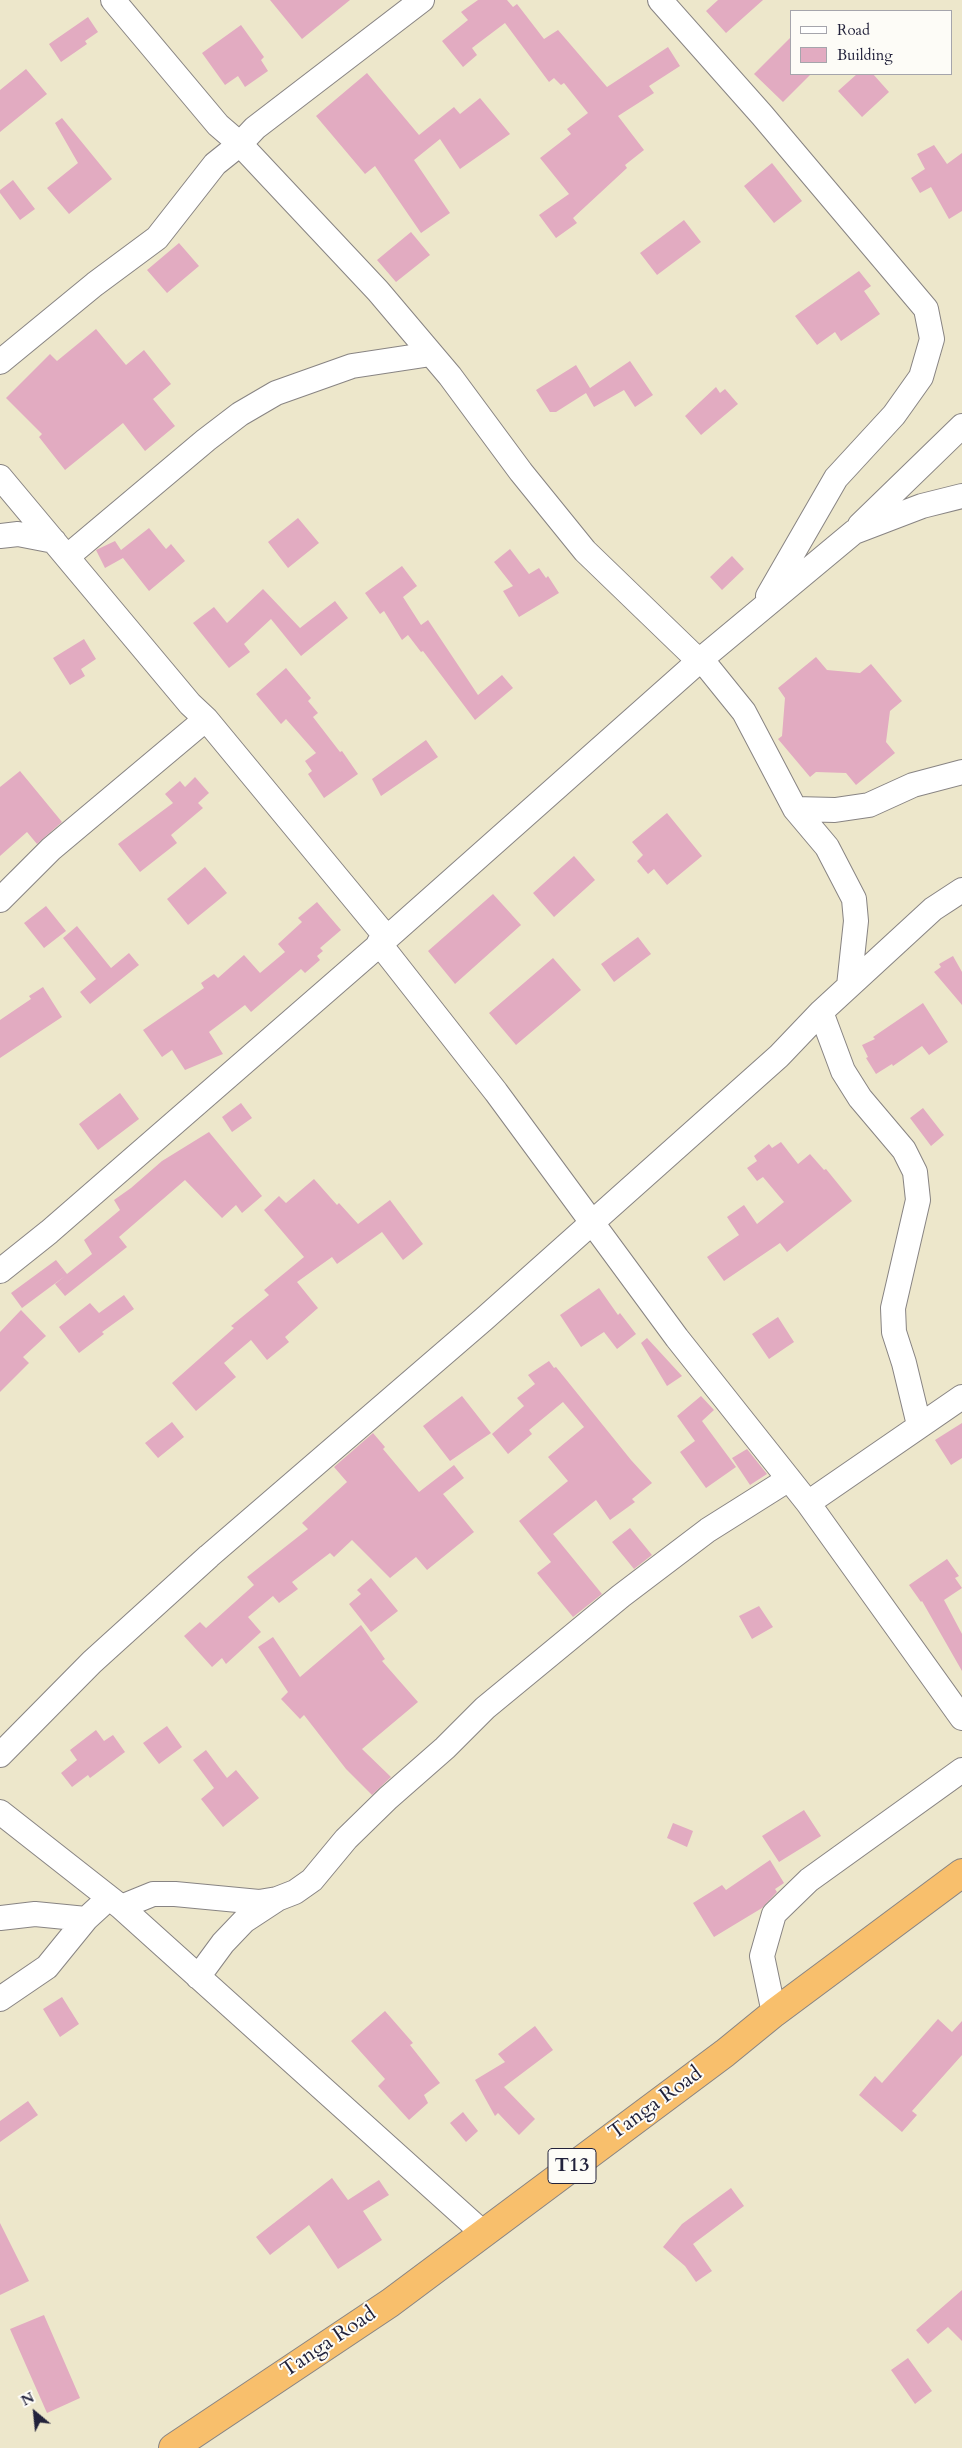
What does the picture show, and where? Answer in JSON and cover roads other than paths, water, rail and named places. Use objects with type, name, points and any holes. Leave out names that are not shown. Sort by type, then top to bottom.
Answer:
[{"type":"highway","name":"Tanga Road","points":[[173,2448],[390,2303],[482,2232],[718,2059],[774,2013],[962,1873]]},
{"type":"street","points":[[113,0],[218,125],[240,144],[378,291],[431,354],[521,472],[585,551],[701,661],[744,712],[795,809],[827,846],[854,899],[856,922],[849,986]]},
{"type":"street","points":[[0,362],[95,284],[157,238],[215,164],[240,144],[255,128],[422,0]]},
{"type":"street","points":[[660,0],[771,125],[926,309],[932,339],[921,377],[894,415],[836,478],[760,610]]},
{"type":"street","points":[[61,549],[240,414],[268,398],[352,366],[431,354]]},
{"type":"street","points":[[0,1271],[49,1232],[701,661],[854,532],[962,426]]},
{"type":"street","points":[[0,477],[190,704],[206,719],[383,941],[677,1338],[808,1503],[962,1718]]},
{"type":"street","points":[[854,532],[922,506],[962,496]]},
{"type":"street","points":[[0,536],[18,534],[61,549]]},
{"type":"street","points":[[0,900],[51,849],[206,719]]},
{"type":"street","points":[[795,809],[835,810],[869,806],[913,785],[962,772]]},
{"type":"street","points":[[0,1756],[92,1662],[194,1570],[440,1357],[779,1056],[821,1012],[933,909],[962,890]]},
{"type":"street","points":[[821,1012],[830,1044],[842,1071],[860,1098],[904,1150],[915,1172],[918,1200],[898,1278],[893,1308],[894,1332],[904,1363],[919,1425]]},
{"type":"street","points":[[808,1503],[962,1397]]},
{"type":"street","points":[[0,1999],[47,1967],[86,1919],[115,1902],[153,1894],[175,1894],[259,1902],[277,1899],[295,1892],[312,1880],[346,1839],[492,1701],[621,1596],[708,1530],[789,1479]]},
{"type":"street","points":[[774,2013],[762,1956],[774,1914],[809,1880],[962,1770]]},
{"type":"street","points":[[0,1812],[115,1902],[482,2232]]},
{"type":"street","points":[[198,1977],[223,1943],[244,1922],[277,1899]]},
{"type":"street","points":[[0,1918],[35,1914],[86,1919]]}]
